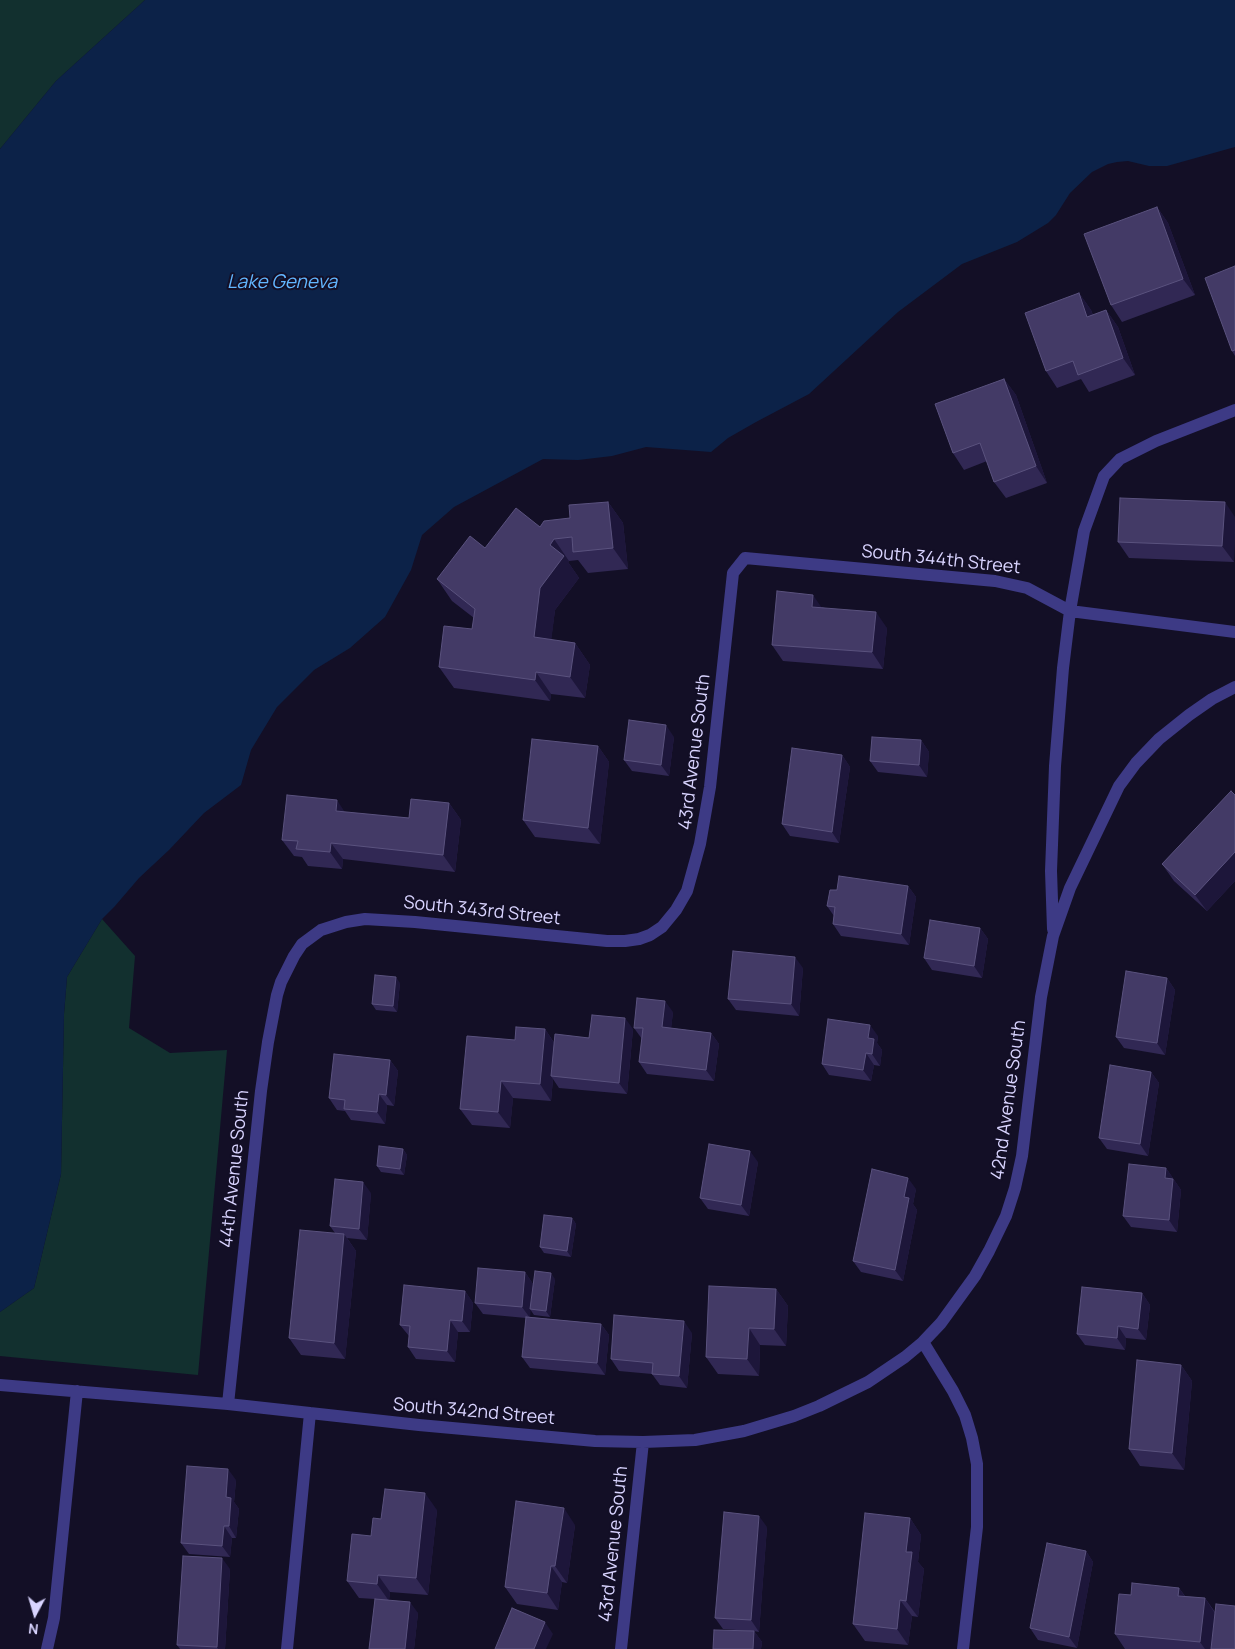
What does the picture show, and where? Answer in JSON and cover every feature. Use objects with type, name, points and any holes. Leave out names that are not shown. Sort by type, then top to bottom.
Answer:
[{"type":"street","name":"42nd Avenue South","points":[[1053,936],[1051,871],[1055,766],[1070,611],[1084,531],[1104,476],[1113,465],[1130,453],[1156,440],[1235,410]]},
{"type":"street","name":"South 344th Street","points":[[733,573],[744,558],[995,581],[1027,588],[1070,611],[1235,632]]},
{"type":"street","name":"43rd Avenue South","points":[[662,927],[676,910],[687,890],[702,835],[710,787],[733,573]]},
{"type":"street","name":"42nd Avenue South","points":[[923,1342],[941,1323],[975,1276],[1000,1230],[1011,1202],[1025,1135],[1041,997],[1053,936],[1070,888],[1101,822],[1119,786],[1136,763],[1159,739],[1188,715],[1235,687]]},
{"type":"street","name":"South 343rd Street","points":[[302,944],[322,930],[346,922],[365,919],[415,922],[607,941],[639,939],[650,936],[662,927]]},
{"type":"street","name":"44th Avenue South","points":[[228,1404],[261,1091],[269,1034],[281,982],[302,944]]},
{"type":"street","name":"South 342nd Street","points":[[0,1385],[228,1404],[419,1425],[595,1441],[667,1442],[719,1437],[794,1416],[868,1382],[888,1370],[923,1342]]},
{"type":"street","points":[[923,1342],[953,1391],[965,1415],[977,1464],[977,1527],[963,1649]]},
{"type":"street","points":[[47,1649],[54,1618],[77,1391]]},
{"type":"street","points":[[287,1649],[310,1413]]},
{"type":"street","name":"43rd Avenue South","points":[[621,1649],[642,1442]]},
{"type":"green space","points":[[0,0],[145,0],[56,81],[0,149]]},
{"type":"green space","points":[[102,919],[135,956],[129,1028],[170,1053],[227,1050],[198,1375],[0,1356],[0,1312],[34,1288],[61,1174],[64,1014],[67,977]]},
{"type":"water","name":"Lake Geneva","points":[[145,0],[1235,0],[1235,147],[1167,166],[1149,166],[1128,161],[1108,164],[1092,172],[1070,193],[1056,215],[1048,223],[1017,242],[962,264],[898,312],[809,394],[728,438],[711,452],[646,447],[612,456],[578,460],[543,459],[454,507],[422,535],[411,570],[385,617],[350,648],[314,670],[277,707],[251,750],[241,785],[204,813],[139,878],[102,919],[67,977],[64,1014],[61,1174],[34,1288],[0,1312],[0,149],[56,81]]},
{"type":"building","points":[[1157,207],[1183,279],[1111,305],[1084,234]]},
{"type":"building","points":[[1235,266],[1235,350],[1232,351],[1205,278]]},
{"type":"building","points":[[1079,293],[1087,317],[1106,310],[1123,358],[1078,375],[1073,361],[1046,371],[1025,313]]},
{"type":"building","points":[[1004,379],[1036,466],[994,482],[980,443],[953,453],[935,404]]},
{"type":"building","points":[[1120,498],[1225,502],[1222,546],[1118,542]]},
{"type":"building","points":[[608,502],[613,548],[573,552],[572,537],[554,539],[550,545],[564,556],[540,588],[534,637],[575,643],[570,677],[536,672],[535,680],[439,667],[444,626],[472,629],[475,609],[437,579],[470,536],[485,548],[516,508],[540,527],[544,521],[570,518],[569,505]]},
{"type":"building","points":[[777,591],[813,595],[812,607],[876,612],[872,652],[772,645]]},
{"type":"building","points":[[629,720],[666,725],[661,765],[624,760]]},
{"type":"building","points":[[872,737],[921,740],[919,765],[870,761]]},
{"type":"building","points":[[532,739],[598,746],[588,828],[523,820]]},
{"type":"building","points":[[792,748],[842,755],[832,832],[782,824]]},
{"type":"building","points":[[1231,791],[1235,795],[1235,852],[1195,895],[1162,864]]},
{"type":"building","points":[[287,795],[337,800],[336,811],[409,818],[411,799],[449,803],[443,855],[331,843],[330,852],[296,849],[298,841],[282,840]]},
{"type":"building","points":[[839,876],[908,886],[901,934],[833,924],[835,907],[827,906],[830,890],[837,890]]},
{"type":"building","points":[[930,920],[980,928],[974,966],[924,958]]},
{"type":"building","points":[[733,951],[795,957],[791,1004],[728,999]]},
{"type":"building","points":[[1126,971],[1167,978],[1157,1043],[1116,1037]]},
{"type":"building","points":[[375,975],[396,977],[393,1006],[372,1004]]},
{"type":"building","points":[[637,998],[665,1001],[662,1027],[711,1033],[706,1070],[639,1062],[643,1028],[634,1028]]},
{"type":"building","points":[[592,1015],[625,1018],[619,1083],[551,1076],[555,1034],[589,1038]]},
{"type":"building","points":[[828,1019],[870,1025],[868,1038],[874,1039],[872,1054],[866,1053],[863,1070],[822,1064]]},
{"type":"building","points":[[516,1027],[545,1029],[540,1084],[501,1081],[498,1112],[460,1109],[467,1036],[515,1040]]},
{"type":"building","points":[[334,1054],[390,1060],[386,1095],[379,1094],[377,1112],[344,1109],[345,1100],[329,1098]]},
{"type":"building","points":[[1110,1065],[1151,1072],[1140,1144],[1099,1138]]},
{"type":"building","points":[[709,1144],[750,1151],[741,1205],[700,1198]]},
{"type":"building","points":[[379,1146],[403,1149],[400,1169],[377,1166]]},
{"type":"building","points":[[1129,1164],[1166,1168],[1165,1178],[1173,1179],[1169,1220],[1123,1216]]},
{"type":"building","points":[[872,1169],[908,1178],[904,1197],[909,1198],[895,1270],[853,1261]]},
{"type":"building","points":[[335,1179],[363,1182],[359,1229],[330,1226]]},
{"type":"building","points":[[544,1215],[572,1218],[567,1251],[540,1247]]},
{"type":"building","points":[[300,1230],[344,1234],[334,1343],[289,1338]]},
{"type":"building","points":[[478,1268],[525,1272],[522,1307],[475,1303]]},
{"type":"building","points":[[535,1271],[551,1273],[546,1311],[530,1309]]},
{"type":"building","points":[[404,1285],[465,1291],[462,1321],[450,1320],[447,1351],[408,1347],[410,1326],[400,1325]]},
{"type":"building","points":[[709,1286],[776,1289],[774,1329],[749,1328],[747,1359],[706,1357]]},
{"type":"building","points":[[1082,1287],[1142,1293],[1138,1329],[1118,1326],[1117,1338],[1077,1334]]},
{"type":"building","points":[[614,1315],[684,1321],[679,1376],[652,1374],[653,1363],[611,1359]]},
{"type":"building","points":[[526,1317],[601,1324],[597,1363],[522,1357]]},
{"type":"building","points":[[1137,1360],[1181,1365],[1172,1453],[1129,1449]]},
{"type":"building","points":[[187,1466],[228,1469],[226,1497],[231,1498],[229,1526],[224,1526],[222,1546],[181,1543]]},
{"type":"building","points":[[385,1489],[425,1493],[416,1578],[378,1575],[377,1584],[347,1581],[352,1534],[371,1536],[373,1518],[381,1519]]},
{"type":"building","points":[[516,1501],[564,1508],[555,1566],[551,1566],[547,1593],[505,1587]]},
{"type":"building","points":[[724,1512],[759,1516],[751,1620],[715,1618]]},
{"type":"building","points":[[865,1513],[910,1518],[906,1552],[912,1552],[906,1601],[900,1600],[897,1629],[853,1624]]},
{"type":"building","points":[[1047,1543],[1086,1551],[1069,1637],[1030,1628]]},
{"type":"building","points":[[183,1556],[222,1558],[217,1647],[177,1645]]},
{"type":"building","points":[[1132,1583],[1179,1588],[1178,1596],[1205,1598],[1200,1642],[1115,1634],[1119,1594],[1131,1595]]},
{"type":"building","points":[[375,1599],[410,1602],[405,1649],[369,1649]]},
{"type":"building","points":[[1216,1604],[1235,1606],[1235,1649],[1211,1649]]},
{"type":"building","points":[[512,1608],[545,1622],[534,1649],[495,1649]]},
{"type":"building","points":[[714,1630],[754,1631],[753,1649],[713,1649]]}]
